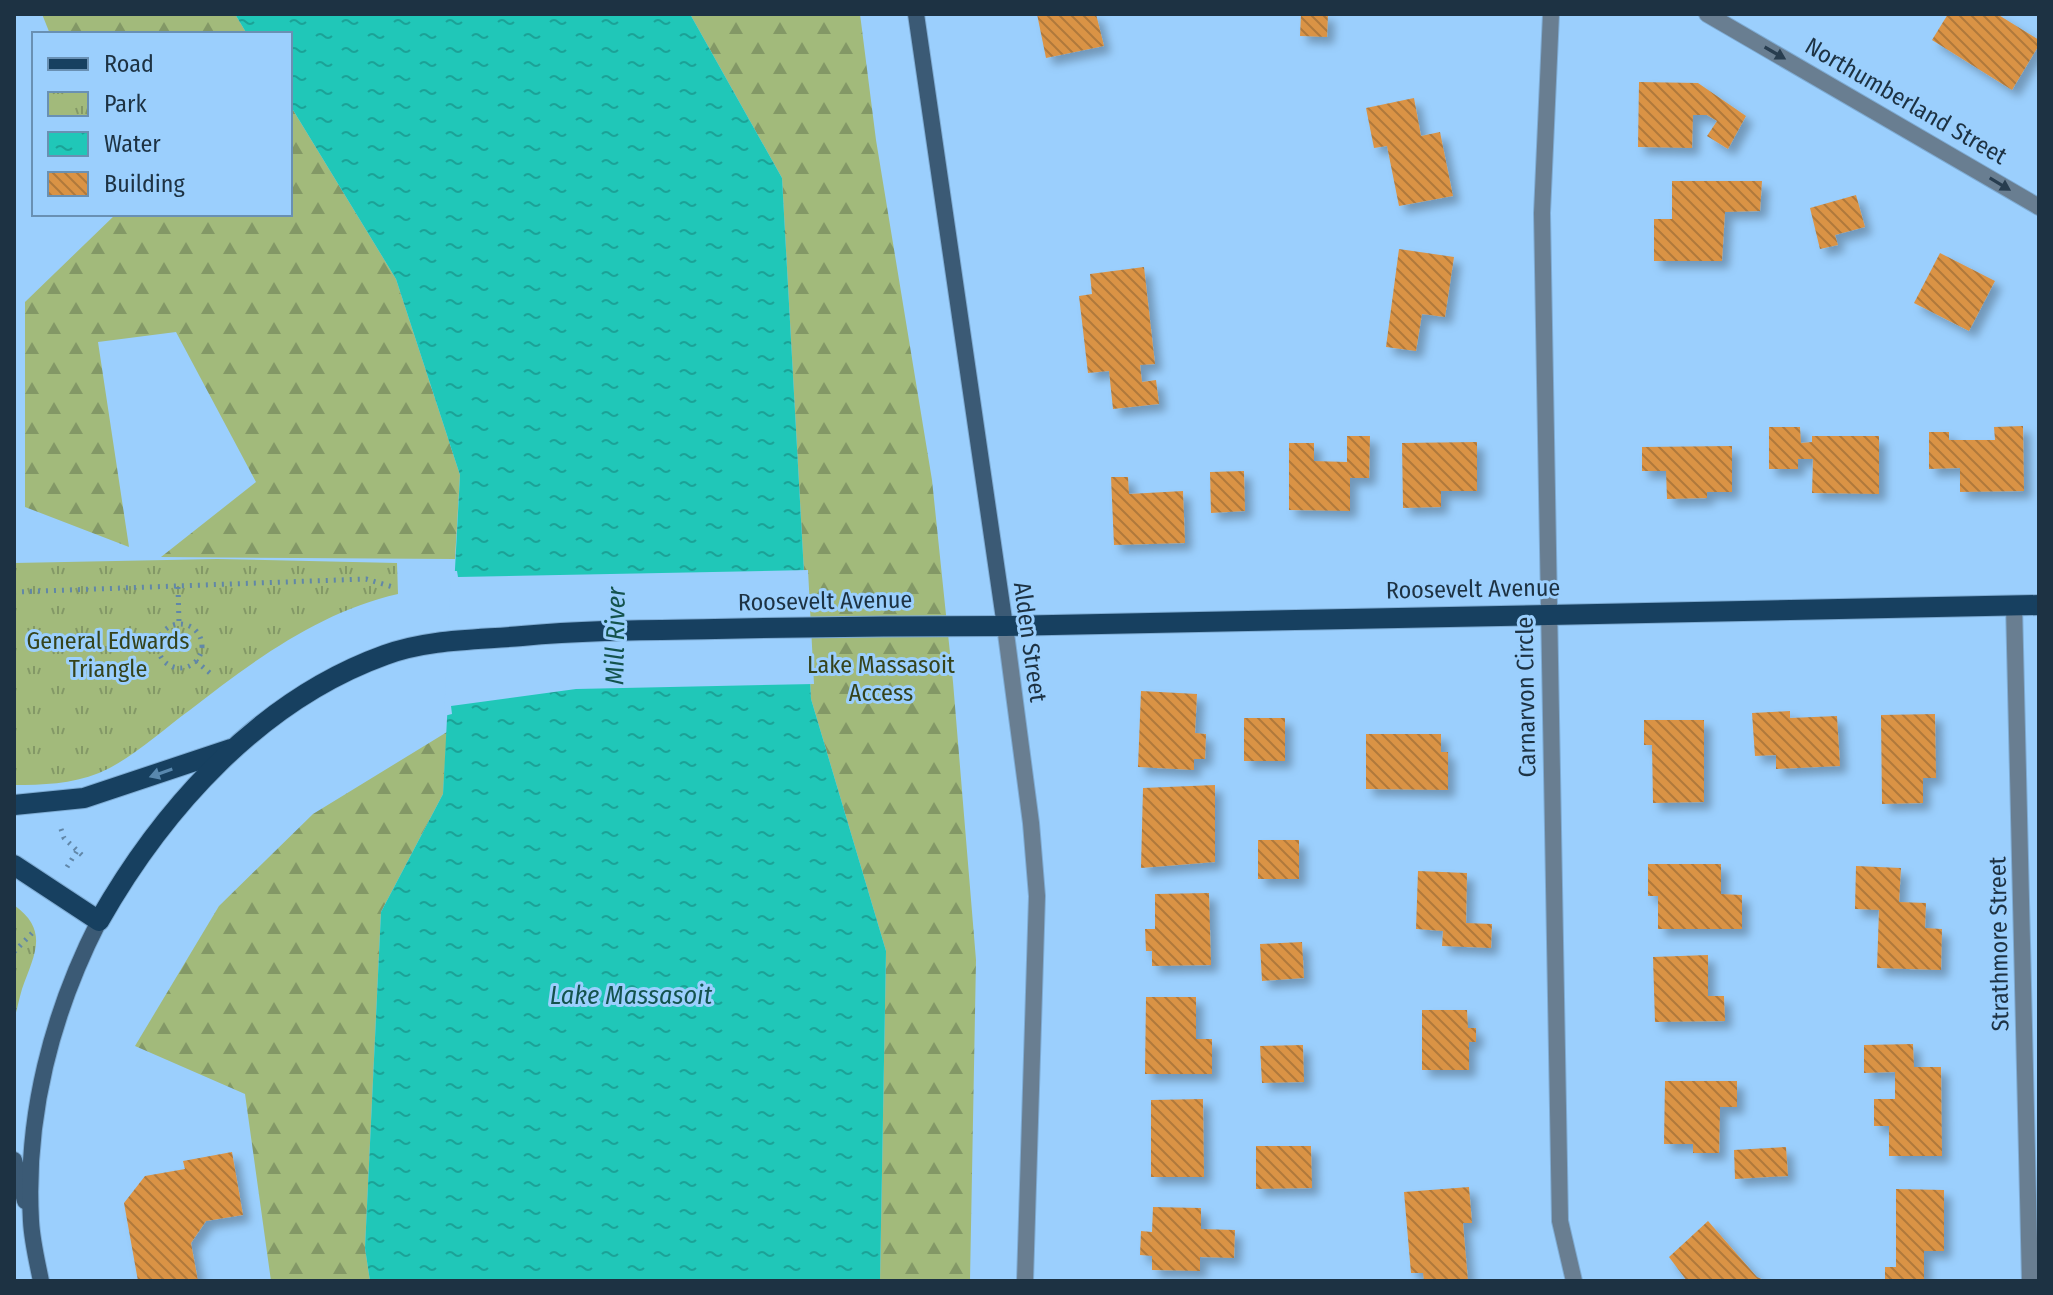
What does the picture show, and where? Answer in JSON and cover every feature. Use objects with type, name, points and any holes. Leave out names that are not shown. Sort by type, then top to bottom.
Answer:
[{"type":"main road","name":"Alden Street","points":[[916,14],[1005,626]]},
{"type":"main road","name":"Roosevelt Avenue","points":[[41,1281],[31,1223],[35,1128],[52,1035],[70,979],[99,921],[130,868],[160,828],[234,748],[308,692],[339,675],[402,649],[573,632],[2039,605]]},
{"type":"main road","points":[[14,805],[84,798],[234,748]]},
{"type":"main road","points":[[14,865],[99,921]]},
{"type":"main road","points":[[14,1160],[31,1223]]},
{"type":"street","name":"Carnarvon Circle","points":[[1551,14],[1542,213],[1548,613],[1560,1221],[1574,1281]]},
{"type":"street","name":"Northumberland Street","points":[[1707,14],[2039,207]]},
{"type":"street","name":"Strathmore Street","points":[[2014,605],[2030,1281]]},
{"type":"street","name":"Alden Street","points":[[1005,626],[1031,823],[1037,896],[1025,1281]]},
{"type":"path","points":[[14,592],[366,579],[393,587]]},
{"type":"path","points":[[178,587],[179,623]]},
{"type":"path","points":[[179,623],[191,626],[199,634],[202,651],[196,661],[186,667],[175,668],[165,662],[159,653],[159,641],[163,631],[179,623]]},
{"type":"path","points":[[196,661],[211,674]]},
{"type":"path","points":[[60,828],[64,838],[86,859]]},
{"type":"path","points":[[67,867],[77,851]]},
{"type":"path","points":[[14,952],[35,930]]},
{"type":"green space","points":[[42,14],[235,14],[246,32],[49,32]]},
{"type":"green space","name":"Lake Massasoit Access","points":[[690,14],[860,14],[876,140],[932,480],[953,682],[976,960],[970,1281],[880,1281],[886,951],[811,699],[782,178]]},
{"type":"green space","points":[[292,108],[396,279],[460,475],[455,559],[161,557],[256,482],[176,332],[98,342],[129,547],[25,507],[25,302],[114,216],[292,216]]},
{"type":"green space","name":"General Edwards Triangle","points":[[217,559],[397,563],[398,594],[342,613],[288,640],[237,674],[146,744],[99,773],[67,782],[14,785],[14,563]]},
{"type":"green space","points":[[447,732],[443,794],[381,912],[365,1248],[370,1281],[271,1281],[245,1094],[135,1046],[219,906],[313,814]]},
{"type":"green space","points":[[14,905],[32,924],[36,944],[14,1020]]},
{"type":"water","name":"Lake Massasoit","points":[[235,14],[690,14],[782,178],[811,699],[886,951],[880,1281],[370,1281],[365,1248],[381,912],[443,794],[460,475],[396,279],[292,108],[292,32],[246,32]]},
{"type":"pier","points":[[808,570],[814,684],[576,689],[451,706],[452,714],[444,716],[451,571],[457,571],[458,577]]},
{"type":"building","points":[[1037,14],[1096,14],[1104,46],[1046,58]]},
{"type":"building","points":[[1301,14],[1328,14],[1327,37],[1300,36]]},
{"type":"building","points":[[1948,14],[1997,14],[2039,40],[2012,90],[1932,40]]},
{"type":"building","points":[[1639,82],[1698,83],[1746,116],[1728,149],[1707,136],[1717,121],[1707,115],[1693,115],[1692,148],[1638,147]]},
{"type":"building","points":[[1414,98],[1421,136],[1440,132],[1453,196],[1399,206],[1387,146],[1374,148],[1366,108]]},
{"type":"building","points":[[1672,181],[1762,181],[1760,211],[1725,212],[1722,261],[1654,261],[1654,219],[1672,219]]},
{"type":"building","points":[[1856,195],[1865,227],[1835,235],[1838,245],[1820,249],[1810,208]]},
{"type":"building","points":[[1399,249],[1454,257],[1445,317],[1422,314],[1416,351],[1386,347]]},
{"type":"building","points":[[1940,253],[1995,281],[1969,331],[1914,303]]},
{"type":"building","points":[[1144,267],[1155,364],[1140,365],[1142,382],[1156,380],[1159,404],[1113,409],[1109,371],[1088,373],[1079,296],[1092,294],[1090,274]]},
{"type":"building","points":[[2023,426],[2024,491],[1960,492],[1960,468],[1929,469],[1929,432],[1949,432],[1949,440],[1995,440],[1994,427]]},
{"type":"building","points":[[1769,427],[1800,427],[1801,443],[1812,442],[1812,436],[1879,436],[1879,494],[1812,493],[1813,459],[1798,459],[1798,469],[1769,469]]},
{"type":"building","points":[[1347,436],[1370,436],[1369,478],[1350,478],[1350,511],[1289,510],[1289,443],[1314,443],[1314,461],[1347,462]]},
{"type":"building","points":[[1477,442],[1477,491],[1441,491],[1441,507],[1403,508],[1402,443]]},
{"type":"building","points":[[1732,446],[1732,492],[1707,492],[1707,498],[1667,499],[1666,471],[1642,471],[1642,447]]},
{"type":"building","points":[[1244,471],[1245,511],[1211,513],[1210,472]]},
{"type":"building","points":[[1111,477],[1128,477],[1129,494],[1183,491],[1185,543],[1114,545]]},
{"type":"building","points":[[1141,691],[1197,694],[1195,733],[1206,734],[1205,759],[1194,759],[1194,770],[1138,767]]},
{"type":"building","points":[[1790,711],[1790,718],[1837,716],[1840,766],[1776,769],[1776,755],[1755,756],[1752,713]]},
{"type":"building","points":[[1935,714],[1936,778],[1923,778],[1923,803],[1882,804],[1881,715]]},
{"type":"building","points":[[1244,718],[1285,718],[1285,761],[1244,761]]},
{"type":"building","points":[[1644,720],[1704,720],[1704,802],[1653,803],[1652,745],[1644,745]]},
{"type":"building","points":[[1366,734],[1441,734],[1441,752],[1448,752],[1448,790],[1366,789]]},
{"type":"building","points":[[1215,785],[1215,862],[1141,868],[1143,788]]},
{"type":"building","points":[[1258,840],[1299,840],[1299,879],[1258,879]]},
{"type":"building","points":[[1648,864],[1721,864],[1721,894],[1742,895],[1742,929],[1658,929],[1658,896],[1648,896]]},
{"type":"building","points":[[1856,866],[1901,868],[1899,902],[1926,903],[1925,928],[1942,929],[1941,970],[1877,968],[1879,910],[1855,909]]},
{"type":"building","points":[[1418,871],[1467,873],[1466,923],[1492,924],[1491,948],[1442,946],[1443,931],[1416,929]]},
{"type":"building","points":[[1209,893],[1211,965],[1152,966],[1152,951],[1146,951],[1145,929],[1155,929],[1155,894]]},
{"type":"building","points":[[1302,942],[1304,978],[1262,981],[1260,944]]},
{"type":"building","points":[[1708,955],[1708,996],[1724,996],[1725,1021],[1655,1022],[1653,957]]},
{"type":"building","points":[[1146,997],[1196,997],[1196,1039],[1212,1039],[1212,1074],[1145,1074]]},
{"type":"building","points":[[1422,1010],[1467,1010],[1468,1028],[1476,1028],[1476,1042],[1469,1042],[1469,1070],[1422,1070]]},
{"type":"building","points":[[1913,1044],[1914,1067],[1941,1067],[1942,1156],[1889,1156],[1889,1126],[1874,1126],[1874,1099],[1895,1099],[1895,1072],[1864,1073],[1864,1045]]},
{"type":"building","points":[[1303,1045],[1304,1082],[1262,1083],[1260,1046]]},
{"type":"building","points":[[1665,1081],[1737,1081],[1737,1107],[1720,1107],[1719,1153],[1693,1153],[1693,1144],[1664,1144]]},
{"type":"building","points":[[1203,1099],[1204,1177],[1151,1177],[1151,1100]]},
{"type":"building","points":[[1256,1146],[1311,1146],[1312,1188],[1256,1189]]},
{"type":"building","points":[[1786,1147],[1788,1176],[1735,1179],[1734,1150]]},
{"type":"building","points":[[232,1152],[243,1215],[206,1221],[191,1243],[198,1281],[138,1281],[124,1203],[145,1176],[185,1169],[183,1161]]},
{"type":"building","points":[[1469,1187],[1472,1223],[1463,1223],[1468,1281],[1424,1281],[1423,1273],[1411,1273],[1404,1192]]},
{"type":"building","points":[[1896,1189],[1944,1190],[1944,1251],[1924,1251],[1924,1281],[1885,1281],[1885,1267],[1896,1267]]},
{"type":"building","points":[[1153,1207],[1201,1208],[1201,1229],[1235,1230],[1234,1258],[1200,1257],[1200,1271],[1152,1270],[1152,1256],[1140,1255],[1141,1231],[1152,1232]]},
{"type":"building","points":[[1708,1221],[1757,1277],[1766,1281],[1687,1281],[1669,1257]]},
{"type":"water label","name":"Mill River","points":[[615,636]]}]
